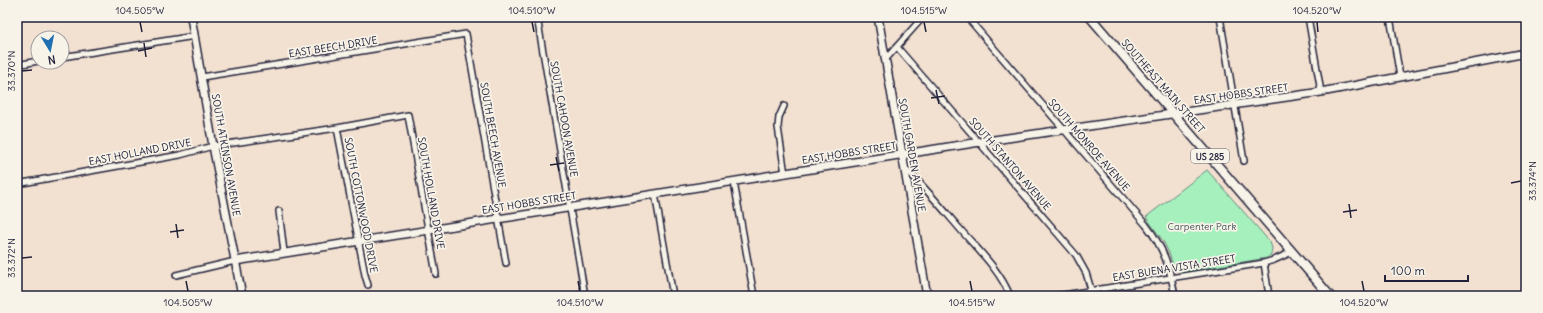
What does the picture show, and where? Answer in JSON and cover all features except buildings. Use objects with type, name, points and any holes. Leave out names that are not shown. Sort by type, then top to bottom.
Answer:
[{"type":"main road","name":"SOUTHEAST MAIN STREET","points":[[1090,17],[1330,296]]},
{"type":"street","name":"SOUTH ATKINSON AVENUE","points":[[192,17],[213,146],[242,296]]},
{"type":"street","name":"SOUTH CAHOON AVENUE","points":[[537,17],[585,296]]},
{"type":"street","name":"SOUTH GARDEN AVENUE","points":[[878,17],[927,296]]},
{"type":"street","points":[[886,60],[899,49],[923,17]]},
{"type":"street","name":"SOUTH MONROE AVENUE","points":[[967,17],[1154,236],[1166,259],[1172,277],[1175,296]]},
{"type":"street","points":[[1220,17],[1244,161]]},
{"type":"street","points":[[1308,17],[1321,92]]},
{"type":"street","points":[[1390,17],[1400,77]]},
{"type":"street","name":"EAST BEECH DRIVE","points":[[202,77],[466,34]]},
{"type":"street","name":"SOUTH BEECH AVENUE","points":[[466,34],[506,263]]},
{"type":"street","points":[[70,56],[194,36]]},
{"type":"street","name":"SOUTH STANTON AVENUE","points":[[899,49],[1076,256],[1086,273],[1093,294]]},
{"type":"street","name":"EAST HOBBS STREET","points":[[176,275],[235,260],[980,142],[1321,92],[1526,53]]},
{"type":"street","points":[[17,65],[30,63]]},
{"type":"street","points":[[784,106],[779,117],[778,127],[785,174]]},
{"type":"street","name":"EAST HOLLAND DRIVE","points":[[17,184],[180,155],[213,146],[337,128],[408,115]]},
{"type":"street","name":"SOUTH HOLLAND DRIVE","points":[[408,115],[436,274]]},
{"type":"street","name":"SOUTH COTTONWOOD DRIVE","points":[[337,128],[368,285]]},
{"type":"street","points":[[903,166],[929,193],[994,268],[1006,285],[1010,296]]},
{"type":"street","points":[[734,182],[754,296]]},
{"type":"street","points":[[655,194],[673,296]]},
{"type":"street","points":[[279,211],[284,252]]},
{"type":"street","name":"EAST BUENA VISTA STREET","points":[[1057,296],[1093,294],[1172,277],[1264,262],[1274,260],[1292,252]]},
{"type":"street","points":[[1264,262],[1269,296]]},
{"type":"green space","name":"Carpenter Park","points":[[1207,170],[1270,242],[1272,248],[1271,255],[1267,258],[1183,272],[1174,269],[1163,241],[1146,217]]}]
